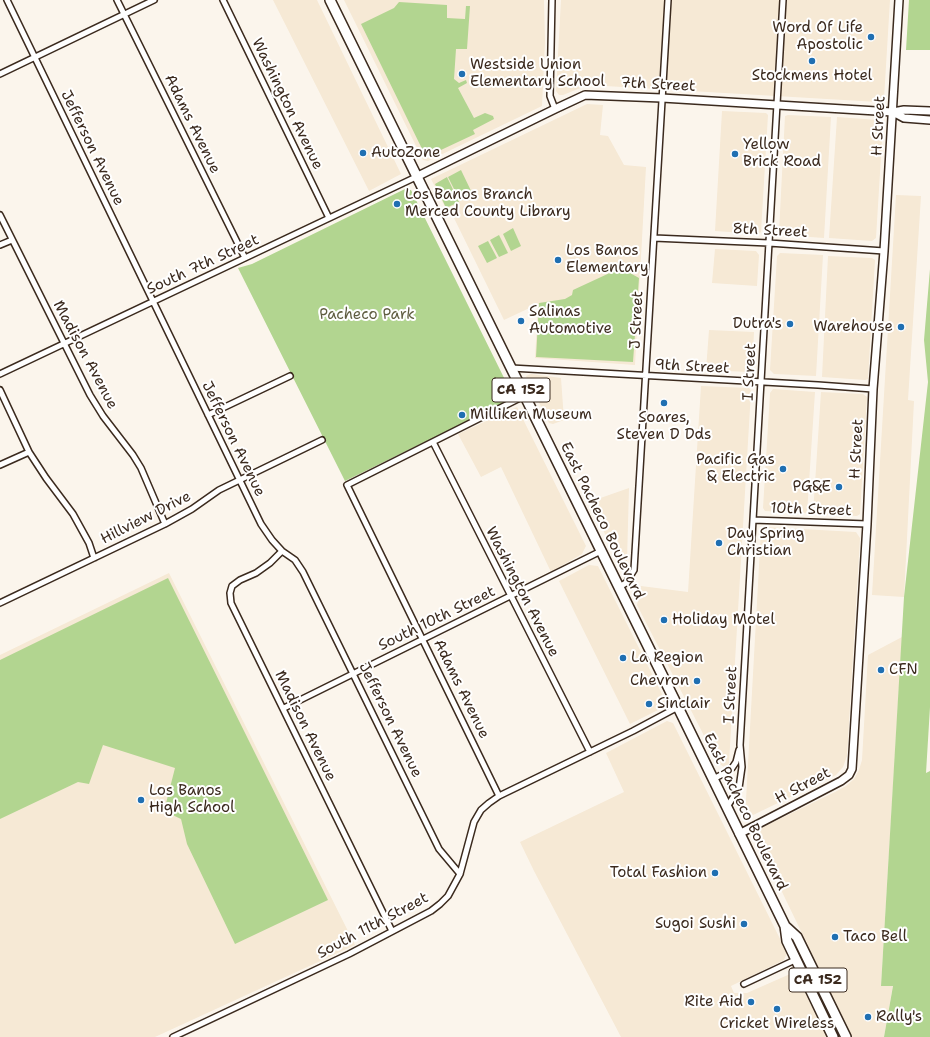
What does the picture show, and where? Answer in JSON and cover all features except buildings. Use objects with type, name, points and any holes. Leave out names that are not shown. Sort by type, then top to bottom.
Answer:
[{"type":"highway","name":"East Pacheco Boulevard","points":[[330,0],[785,926],[787,941],[795,960],[833,1037]]},
{"type":"highway","name":"East Pacheco Boulevard","points":[[785,926],[797,937],[846,1037]]},
{"type":"highway","points":[[795,960],[802,962],[818,990],[827,998]]},
{"type":"street","name":"Jefferson Avenue","points":[[7,0],[261,524],[272,540],[282,551],[295,560],[303,572],[354,673],[438,849],[460,874]]},
{"type":"street","name":"Adams Avenue","points":[[117,0],[245,258]]},
{"type":"street","points":[[0,74],[154,0]]},
{"type":"street","name":"Washington Avenue","points":[[223,0],[330,218]]},
{"type":"street","points":[[552,0],[550,96],[555,109]]},
{"type":"street","name":"J Street","points":[[619,587],[626,584],[634,570],[668,0]]},
{"type":"street","name":"I Street","points":[[727,807],[739,788],[742,767],[740,746],[783,0]]},
{"type":"street","name":"H Street","points":[[739,834],[841,781],[849,775],[852,769],[867,524],[873,389],[884,251],[899,0]]},
{"type":"street","name":"7th Street","points":[[416,177],[586,95],[662,98],[892,112],[904,110],[930,111]]},
{"type":"street","name":"7th Street","points":[[892,112],[904,118],[930,120]]},
{"type":"street","name":"South 7th Street","points":[[0,374],[416,177]]},
{"type":"street","name":"Madison Avenue","points":[[0,215],[90,395],[103,416],[133,455],[141,468],[165,524]]},
{"type":"street","name":"8th Street","points":[[654,238],[769,243],[884,251]]},
{"type":"street","points":[[0,245],[12,240]]},
{"type":"street","name":"9th Street","points":[[510,368],[873,389]]},
{"type":"street","points":[[208,415],[290,376]]},
{"type":"street","points":[[0,390],[29,452],[73,514],[89,542],[94,558]]},
{"type":"street","points":[[433,442],[524,396]]},
{"type":"street","name":"Hillview Drive","points":[[0,604],[165,524],[192,509],[219,490],[322,440]]},
{"type":"street","name":"Adams Avenue","points":[[433,442],[347,485],[499,796]]},
{"type":"street","name":"Washington Avenue","points":[[433,442],[590,752]]},
{"type":"street","points":[[0,465],[29,452]]},
{"type":"street","name":"10th Street","points":[[753,520],[867,524]]},
{"type":"street","name":"Madison Avenue","points":[[282,551],[270,563],[256,573],[240,580],[232,586],[230,593],[231,603],[284,708],[392,931]]},
{"type":"street","name":"South 10th Street","points":[[284,708],[601,551]]},
{"type":"street","name":"South 11th Street","points":[[174,1037],[345,956],[431,911],[448,896],[460,874],[474,822],[481,810],[489,803],[499,796],[678,707]]},
{"type":"street","name":"I Street","points":[[713,779],[732,768],[736,762],[740,746]]},
{"type":"street","points":[[744,984],[795,960]]},
{"type":"shaded area","points":[[273,0],[317,0],[401,174],[369,191]]},
{"type":"shaded area","name":"Westside Union Elementary School","points":[[344,0],[544,0],[545,42],[542,106],[428,161],[423,160]]},
{"type":"shaded area","points":[[561,0],[890,0],[884,99],[878,102],[588,85],[563,95],[559,95],[556,91]]},
{"type":"shaded area","name":"Los Banos Elementary","points":[[587,104],[603,105],[600,135],[608,136],[624,165],[646,167],[635,365],[535,358],[538,304],[504,320],[453,216],[446,209],[431,179]]},
{"type":"shaded area","points":[[722,111],[766,113],[768,115],[761,232],[759,234],[715,231]]},
{"type":"shaded area","points":[[785,116],[831,117],[824,238],[782,235],[779,232]]},
{"type":"shaded area","points":[[837,117],[878,120],[883,124],[876,238],[872,241],[829,238]]},
{"type":"shaded area","points":[[896,195],[921,196],[908,400],[914,401],[904,597],[872,595]]},
{"type":"shaded area","points":[[715,249],[756,251],[759,255],[757,286],[712,283]]},
{"type":"shaded area","points":[[780,253],[823,255],[816,376],[774,374],[770,370],[777,256]]},
{"type":"shaded area","points":[[828,256],[872,258],[875,260],[868,379],[865,380],[822,377]]},
{"type":"shaded area","points":[[709,330],[754,332],[752,369],[749,372],[706,370]]},
{"type":"shaded area","points":[[531,374],[561,378],[564,420],[553,424],[549,423],[526,376]]},
{"type":"shaded area","points":[[701,386],[749,388],[751,391],[729,763],[724,767],[718,763],[637,605],[641,586],[688,592]]},
{"type":"shaded area","points":[[773,389],[815,392],[807,513],[765,511],[763,508],[770,393]]},
{"type":"shaded area","points":[[821,392],[863,394],[867,397],[860,514],[857,516],[813,514]]},
{"type":"shaded area","points":[[517,407],[586,546],[582,554],[551,572],[501,467],[481,477],[458,434]]},
{"type":"shaded area","points":[[629,488],[627,561],[618,560],[589,502]]},
{"type":"shaded area","points":[[765,527],[856,532],[860,538],[847,756],[843,767],[836,775],[751,816],[746,815],[744,810],[746,800],[761,530]]},
{"type":"shaded area","points":[[589,565],[598,566],[666,702],[662,708],[630,724],[559,581]]},
{"type":"shaded area","name":"Los Banos High School","points":[[169,573],[355,945],[155,1037],[0,1037],[0,655]]},
{"type":"shaded area","points":[[902,637],[881,985],[893,985],[884,1037],[852,1037],[757,840],[761,828],[835,792],[846,786],[854,779],[862,760],[868,655]]},
{"type":"shaded area","points":[[667,721],[673,723],[787,953],[784,960],[731,986],[734,993],[747,993],[790,974],[795,975],[798,978],[827,1037],[621,1037],[534,871],[520,842],[624,792],[606,753]]},
{"type":"green space","points":[[909,0],[930,0],[930,50],[906,50]]},
{"type":"green space","points":[[399,2],[447,5],[447,18],[465,19],[466,6],[470,6],[467,49],[456,49],[454,79],[459,83],[466,80],[467,83],[458,88],[474,118],[485,113],[493,116],[494,119],[473,130],[475,134],[426,157],[361,24],[394,8]]},
{"type":"green space","points":[[461,170],[473,195],[460,201],[448,177]]},
{"type":"green space","points":[[447,177],[459,202],[446,208],[435,184]]},
{"type":"green space","name":"Pacheco Park","points":[[405,189],[411,190],[514,398],[345,481],[238,268],[252,264]]},
{"type":"green space","points":[[513,228],[521,246],[511,251],[503,234]]},
{"type":"green space","points":[[499,235],[508,253],[499,257],[490,240]]},
{"type":"green space","points":[[488,241],[497,258],[487,263],[478,246]]},
{"type":"green space","points":[[930,269],[930,707],[926,773],[930,771],[930,1037],[884,1037],[893,986],[881,986],[904,597],[928,382],[924,340]]},
{"type":"green space","points":[[614,271],[630,273],[639,278],[633,362],[536,357],[539,303],[565,299],[572,295],[573,290]]},
{"type":"green space","points":[[168,578],[328,900],[235,944],[187,844],[181,819],[164,811],[175,768],[103,745],[89,784],[78,782],[0,819],[0,660]]},
{"type":"place","name":"Word Of Life Apostolic","points":[[871,37]]},
{"type":"place","name":"Stockmens Hotel","points":[[812,61]]},
{"type":"place","name":"Westside Union Elementary School","points":[[462,74]]},
{"type":"place","name":"AutoZone","points":[[363,153]]},
{"type":"place","name":"Yellow Brick Road","points":[[735,154]]},
{"type":"place","name":"Los Banos Branch Merced County Library","points":[[397,204]]},
{"type":"place","name":"Los Banos Elementary","points":[[558,260]]},
{"type":"place","name":"Salinas Automotive","points":[[521,321]]},
{"type":"place","name":"Dutra's","points":[[790,324]]},
{"type":"place","name":"Warehouse","points":[[901,327]]},
{"type":"place","name":"Soares, Steven D Dds","points":[[664,403]]},
{"type":"place","name":"Milliken Museum","points":[[462,415]]},
{"type":"place","name":"Pacific Gas & Electric","points":[[783,469]]},
{"type":"place","name":"PG&E","points":[[839,487]]},
{"type":"place","name":"Day Spring Christian","points":[[719,543]]},
{"type":"place","name":"Holiday Motel","points":[[664,620]]},
{"type":"place","name":"La Region","points":[[623,658]]},
{"type":"place","name":"CFN","points":[[881,670]]},
{"type":"place","name":"Chevron","points":[[697,681]]},
{"type":"place","name":"Sinclair","points":[[649,704]]},
{"type":"place","name":"Los Banos High School","points":[[141,800]]},
{"type":"place","name":"Total Fashion","points":[[715,873]]},
{"type":"place","name":"Sugoi Sushi","points":[[744,924]]},
{"type":"place","name":"Taco Bell","points":[[835,937]]},
{"type":"place","name":"Rite Aid","points":[[751,1002]]},
{"type":"place","name":"Cricket Wireless","points":[[777,1009]]},
{"type":"place","name":"Rally's","points":[[868,1017]]}]
